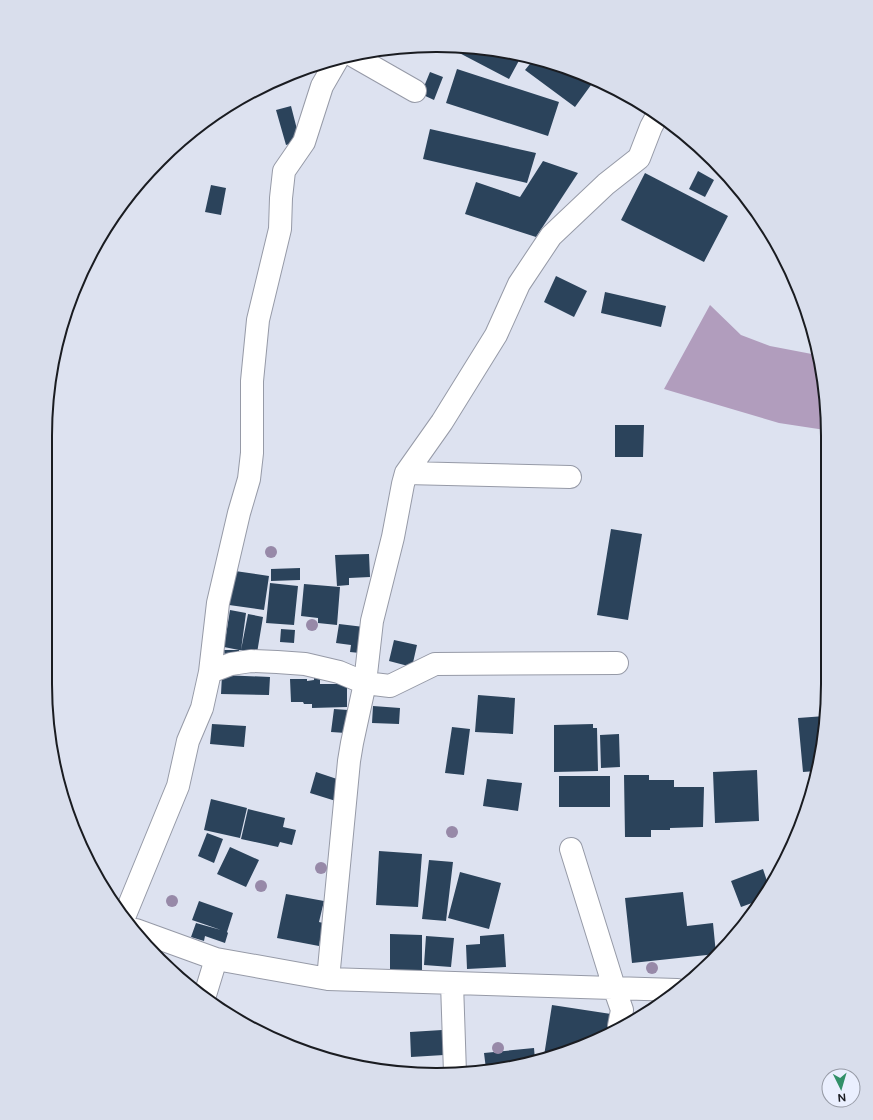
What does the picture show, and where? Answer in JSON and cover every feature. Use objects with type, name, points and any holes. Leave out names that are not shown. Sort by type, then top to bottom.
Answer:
[{"type":"street","points":[[360,59],[416,90]]},
{"type":"street","points":[[127,911],[178,786],[188,741],[202,708],[210,672],[218,603],[239,513],[249,479],[252,453],[252,381],[258,320],[280,229],[284,170],[304,142],[322,86],[334,66]]},
{"type":"street","points":[[328,978],[349,761],[365,683],[372,621],[394,537],[402,484],[406,472],[442,422],[496,335],[519,284],[552,236],[606,184],[639,158],[655,120]]},
{"type":"street","points":[[406,472],[570,477]]},
{"type":"street","points":[[210,672],[231,664],[251,661],[305,664],[339,672],[365,683],[390,686],[435,664],[617,663]]},
{"type":"street","points":[[571,849],[622,1010],[620,1021]]},
{"type":"street","points":[[143,933],[216,959],[328,978],[670,990]]},
{"type":"street","points":[[206,992],[216,959]]},
{"type":"street","points":[[452,983],[455,1067]]},
{"type":"shaded area","points":[[710,305],[741,335],[770,346],[812,354],[818,386],[821,429],[779,423],[664,389]]},
{"type":"building","points":[[459,53],[487,55],[519,61],[509,79]]},
{"type":"building","points":[[530,64],[560,72],[591,85],[575,107],[525,70]]},
{"type":"building","points":[[457,69],[559,102],[548,136],[446,103]]},
{"type":"building","points":[[430,72],[443,77],[434,100],[421,94]]},
{"type":"building","points":[[291,106],[300,141],[286,145],[276,110]]},
{"type":"building","points":[[430,129],[536,153],[527,183],[423,159]]},
{"type":"building","points":[[543,161],[578,173],[536,237],[465,214],[476,182],[520,197]]},
{"type":"building","points":[[698,171],[714,180],[705,197],[689,189]]},
{"type":"building","points":[[645,173],[728,216],[704,262],[621,220]]},
{"type":"building","points":[[211,185],[226,188],[221,215],[205,212]]},
{"type":"building","points":[[556,276],[587,291],[574,317],[544,302]]},
{"type":"building","points":[[605,292],[666,306],[661,327],[601,313]]},
{"type":"building","points":[[615,425],[644,425],[643,457],[615,457]]},
{"type":"building","points":[[611,529],[642,534],[628,620],[597,615]]},
{"type":"building","points":[[369,554],[370,577],[349,578],[349,585],[337,586],[335,555]]},
{"type":"building","points":[[300,568],[300,580],[271,581],[271,569]]},
{"type":"building","points":[[235,571],[269,576],[264,610],[229,605]]},
{"type":"building","points":[[270,583],[298,586],[294,625],[266,623]]},
{"type":"building","points":[[304,584],[340,587],[337,625],[318,623],[318,618],[301,616]]},
{"type":"building","points":[[230,610],[246,613],[241,650],[224,647]]},
{"type":"building","points":[[248,614],[263,617],[257,653],[241,650]]},
{"type":"building","points":[[339,624],[364,627],[360,653],[350,652],[351,645],[336,643]]},
{"type":"building","points":[[281,629],[295,630],[294,643],[280,642]]},
{"type":"building","points":[[394,640],[417,645],[412,667],[389,661]]},
{"type":"building","points":[[224,650],[239,650],[239,657],[225,657]]},
{"type":"building","points":[[222,675],[270,677],[269,695],[221,694]]},
{"type":"building","points":[[314,677],[320,677],[320,684],[347,684],[347,707],[312,708],[312,704],[291,702],[290,679],[307,679],[307,681],[314,680]]},
{"type":"building","points":[[478,695],[515,698],[513,734],[475,732]]},
{"type":"building","points":[[373,706],[400,708],[399,724],[372,723]]},
{"type":"building","points":[[334,709],[348,710],[346,733],[331,732]]},
{"type":"building","points":[[819,716],[818,734],[811,771],[803,772],[798,718]]},
{"type":"building","points":[[212,724],[246,726],[244,747],[210,744]]},
{"type":"building","points":[[593,724],[593,728],[597,728],[598,771],[554,772],[554,725]]},
{"type":"building","points":[[452,727],[470,729],[464,775],[445,773]]},
{"type":"building","points":[[619,734],[620,767],[601,768],[600,735]]},
{"type":"building","points":[[757,770],[759,821],[715,823],[713,772]]},
{"type":"building","points":[[316,772],[346,782],[339,802],[310,793]]},
{"type":"building","points":[[624,775],[649,775],[649,780],[674,780],[674,787],[704,787],[703,827],[651,830],[651,837],[625,837]]},
{"type":"building","points":[[559,776],[610,776],[610,807],[559,807]]},
{"type":"building","points":[[487,779],[522,783],[518,811],[483,806]]},
{"type":"building","points":[[211,799],[247,808],[240,838],[204,830]]},
{"type":"building","points":[[248,809],[285,818],[283,827],[296,830],[292,845],[280,842],[278,847],[241,839]]},
{"type":"building","points":[[207,833],[223,839],[214,863],[198,856]]},
{"type":"building","points":[[230,847],[259,860],[246,887],[217,874]]},
{"type":"building","points":[[379,851],[422,854],[418,907],[376,905]]},
{"type":"building","points":[[429,860],[453,862],[446,921],[422,919]]},
{"type":"building","points":[[763,869],[767,880],[752,903],[741,907],[731,881]]},
{"type":"building","points":[[460,872],[501,883],[489,929],[448,918]]},
{"type":"building","points":[[683,892],[687,926],[713,923],[715,948],[708,955],[632,963],[625,898]]},
{"type":"building","points":[[286,894],[324,901],[319,922],[323,923],[319,946],[277,938]]},
{"type":"building","points":[[199,901],[233,913],[225,943],[205,936],[204,941],[191,937],[196,923],[221,930],[192,920]]},
{"type":"building","points":[[390,934],[422,935],[422,979],[390,978]]},
{"type":"building","points":[[504,934],[506,967],[467,969],[466,945],[480,944],[480,936]]},
{"type":"building","points":[[426,936],[454,938],[451,967],[424,965]]},
{"type":"building","points":[[552,1005],[611,1014],[609,1027],[584,1039],[545,1053]]},
{"type":"building","points":[[442,1030],[444,1055],[411,1057],[410,1032]]},
{"type":"building","points":[[534,1048],[535,1055],[486,1065],[484,1053]]}]
